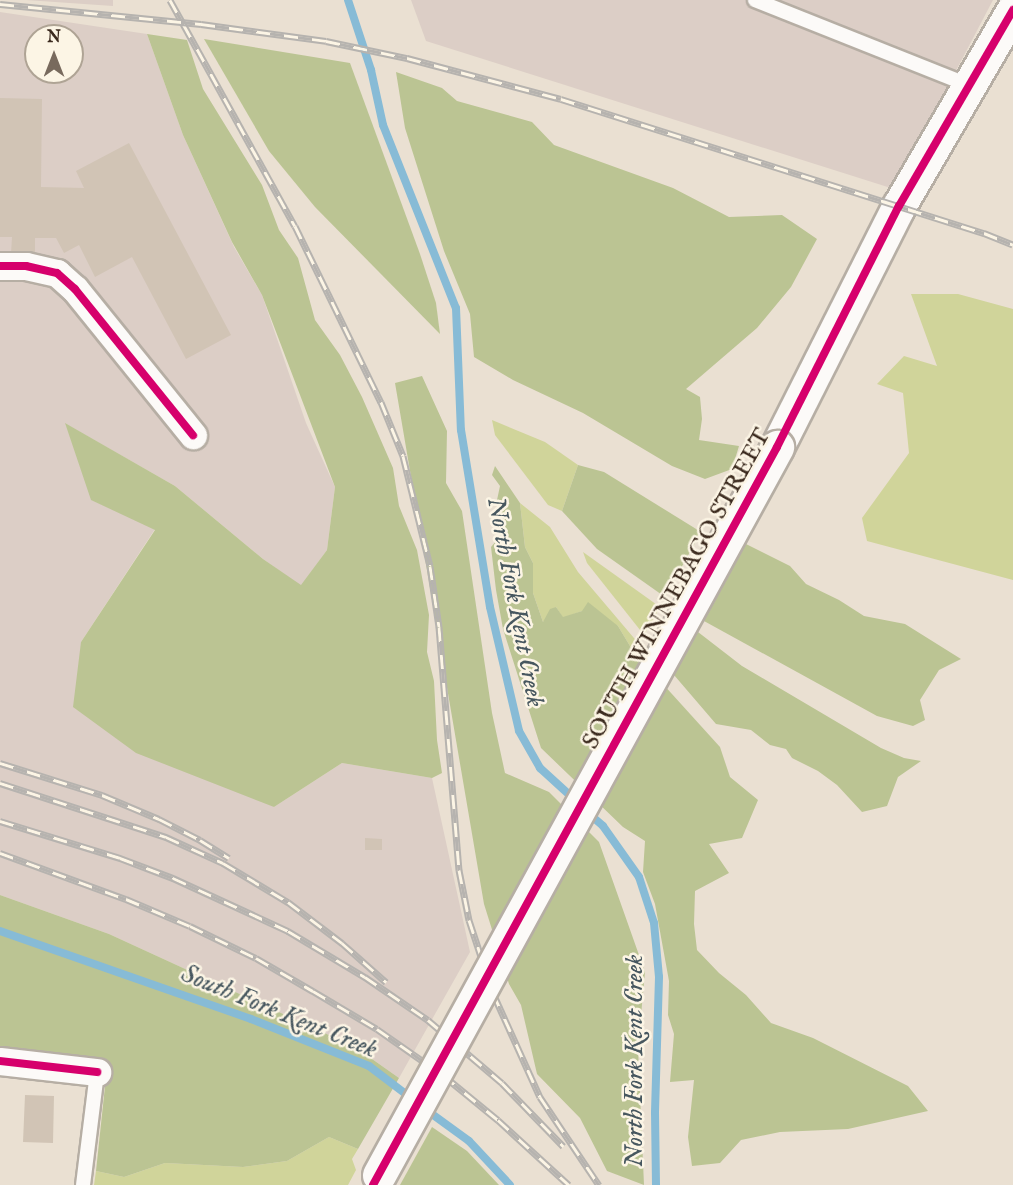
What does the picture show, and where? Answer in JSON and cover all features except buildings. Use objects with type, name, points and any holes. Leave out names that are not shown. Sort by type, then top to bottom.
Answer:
[{"type":"main road","name":"SOUTH WINNEBAGO STREET","points":[[376,1180],[777,447],[899,206],[1013,10]]},
{"type":"street","points":[[0,266],[26,266],[57,273],[75,289],[193,435]]},
{"type":"street","points":[[0,1061],[97,1072]]},
{"type":"lane","points":[[755,0],[969,85]]},
{"type":"lane","points":[[83,1185],[97,1072]]},
{"type":"shaded area","points":[[26,0],[113,0],[113,6]]},
{"type":"shaded area","points":[[411,0],[993,0],[894,189],[426,41]]},
{"type":"shaded area","points":[[0,12],[80,24],[24,24],[24,84],[84,84],[84,25],[147,34],[183,135],[234,247],[262,295],[306,423],[335,487],[327,550],[301,586],[263,559],[175,486],[66,424],[92,500],[155,529],[81,642],[274,807],[342,763],[432,778],[470,952],[399,1078],[355,1047],[109,934],[0,895]]},
{"type":"green space","points":[[147,34],[187,40],[203,89],[262,185],[279,230],[298,258],[315,320],[340,355],[362,397],[393,468],[399,506],[417,550],[429,615],[427,652],[434,681],[437,740],[442,773],[432,778],[342,763],[274,807],[136,753],[73,707],[81,642],[155,530],[91,500],[65,423],[175,486],[263,559],[301,585],[327,550],[335,487],[262,295],[232,242],[183,135]]},
{"type":"green space","points":[[204,39],[350,63],[420,254],[436,303],[440,334],[315,207],[269,151]]},
{"type":"green space","points":[[396,72],[442,88],[457,101],[532,122],[554,145],[673,188],[729,217],[782,215],[817,239],[791,287],[757,328],[686,389],[700,397],[702,419],[699,440],[739,446],[732,469],[705,479],[672,466],[583,413],[513,380],[474,357],[470,314],[444,251],[405,128]]},
{"type":"green space","points":[[911,294],[958,294],[1013,309],[1013,580],[867,541],[862,518],[909,453],[903,393],[877,384],[904,356],[937,366]]},
{"type":"green space","points":[[422,376],[447,431],[446,483],[462,511],[492,713],[505,773],[549,792],[599,842],[645,972],[638,1048],[644,1185],[607,1171],[580,1118],[537,1074],[521,1005],[509,984],[484,904],[395,383]]},
{"type":"green space","points":[[492,420],[545,442],[578,465],[562,511],[548,505],[495,435]]},
{"type":"green space","points":[[578,465],[604,472],[701,532],[665,597],[597,549],[562,511]]},
{"type":"green space","points":[[495,466],[520,503],[525,547],[533,563],[533,593],[543,622],[550,609],[556,607],[563,617],[582,611],[588,602],[618,626],[633,651],[720,747],[730,777],[758,800],[742,838],[709,844],[729,873],[695,891],[694,924],[697,950],[719,973],[746,995],[771,1023],[813,1038],[908,1086],[928,1111],[848,1129],[780,1132],[741,1140],[720,1163],[692,1166],[688,1137],[694,1080],[670,1082],[674,1034],[668,1015],[669,981],[655,904],[643,872],[645,841],[623,827],[541,748],[503,629],[496,590],[491,547],[502,534],[497,500],[500,486],[492,475]]},
{"type":"green space","points":[[520,503],[550,527],[578,572],[639,644],[633,651],[618,626],[582,611],[563,618],[556,607],[543,622],[533,593],[533,563],[525,547]]},
{"type":"green space","points":[[746,544],[790,566],[806,584],[839,600],[864,616],[905,624],[961,659],[939,670],[920,700],[925,720],[913,726],[877,716],[704,621]]},
{"type":"green space","points":[[583,552],[660,607],[644,635],[587,563]]},
{"type":"green space","points":[[698,632],[742,666],[881,748],[904,758],[921,761],[898,777],[887,806],[862,812],[837,785],[818,771],[792,758],[786,749],[770,745],[751,730],[716,724],[674,675]]},
{"type":"green space","points":[[0,895],[109,934],[355,1047],[399,1078],[358,1149],[329,1137],[287,1161],[243,1167],[165,1163],[124,1177],[96,1171],[106,1077],[0,1050]]},
{"type":"green space","points":[[432,1127],[467,1151],[499,1185],[400,1185]]},
{"type":"green space","points":[[329,1137],[358,1149],[352,1159],[356,1170],[348,1185],[94,1185],[96,1171],[124,1177],[165,1163],[243,1167],[287,1161]]},
{"type":"waterway","name":"North Fork Kent Creek","points":[[348,0],[371,70],[383,125],[456,308],[461,430],[490,607],[519,731],[540,768],[574,799]]},
{"type":"waterway","name":"North Fork Kent Creek","points":[[587,812],[603,826],[639,877],[654,923],[659,977],[655,1113],[656,1185]]},
{"type":"waterway","name":"South Fork Kent Creek","points":[[0,931],[251,1019],[369,1066],[411,1098]]},
{"type":"waterway","name":"South Fork Kent Creek","points":[[425,1109],[469,1141],[510,1185]]},
{"type":"railway","points":[[170,0],[295,226],[381,402],[403,456],[430,566],[439,627],[459,870],[469,920],[493,993],[540,1097],[599,1185]]},
{"type":"railway","points":[[0,4],[201,24],[326,41],[407,58],[561,99],[984,233],[1013,245]]},
{"type":"railway","points":[[0,763],[102,795],[159,819],[229,858]]},
{"type":"railway","points":[[0,783],[166,837],[223,863],[288,902],[342,943],[386,982]]},
{"type":"railway","points":[[0,821],[120,858],[173,878],[288,931],[365,977],[428,1020],[502,1083],[563,1146]]},
{"type":"railway","points":[[0,853],[126,899],[190,926],[256,958],[313,991],[377,1029],[443,1075],[498,1120],[569,1185]]},
{"type":"cycle path","points":[[373,1185],[777,447],[899,206],[1013,10]]},
{"type":"cycle path","points":[[0,266],[26,266],[57,273],[75,289],[193,435]]},
{"type":"cycle path","points":[[0,1061],[97,1072]]}]
